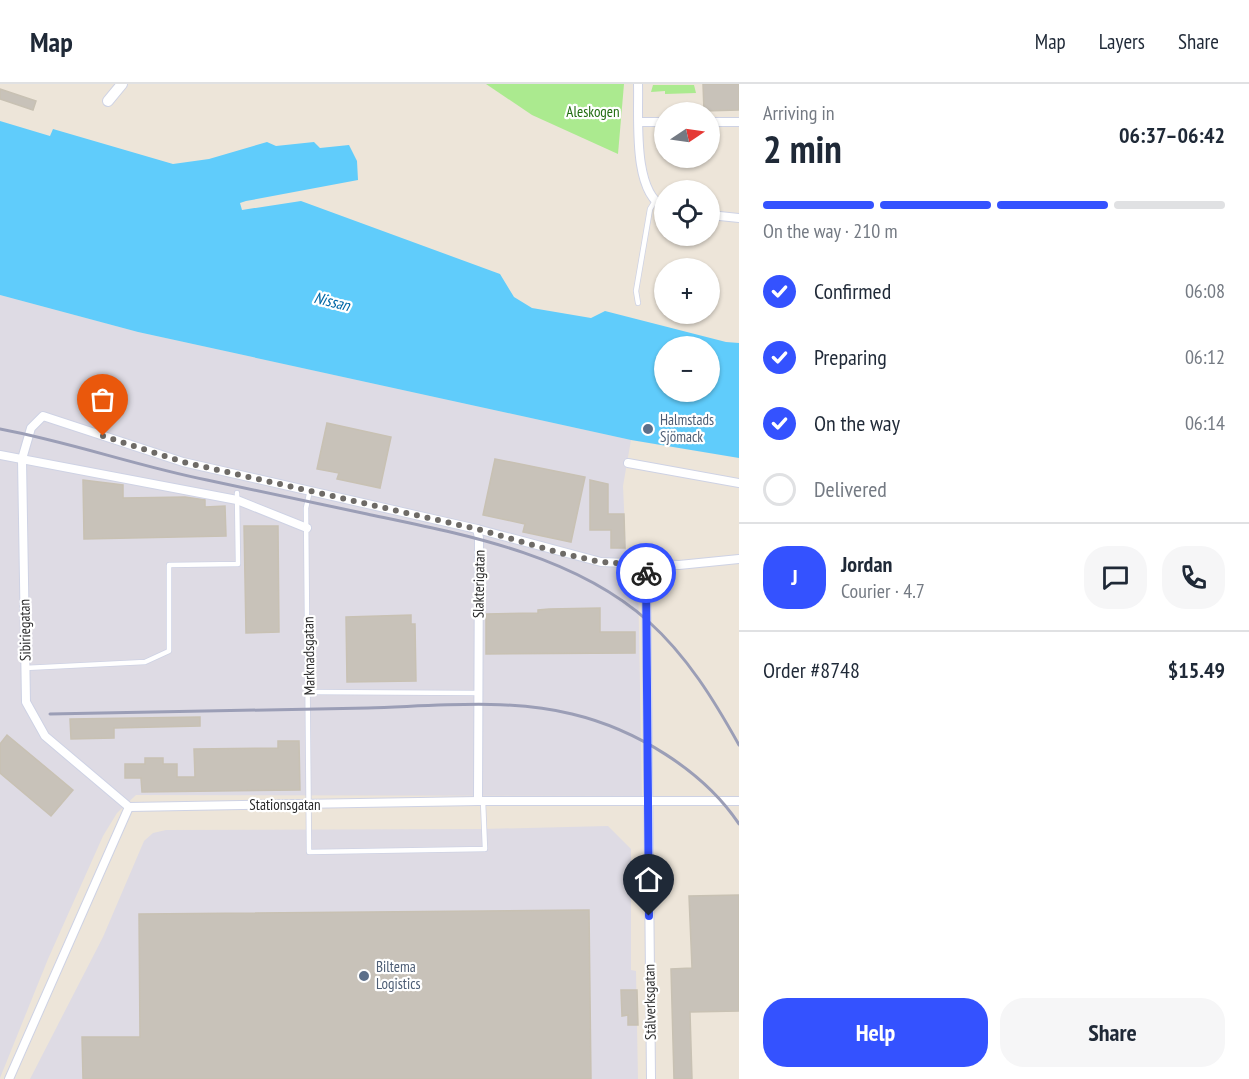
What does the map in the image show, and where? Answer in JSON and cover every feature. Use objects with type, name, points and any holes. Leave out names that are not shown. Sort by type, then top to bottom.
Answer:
[{"type":"street","points":[[108,101],[122,84]]},
{"type":"street","points":[[638,84],[642,173],[648,194],[654,201]]},
{"type":"street","points":[[639,122],[654,122]]},
{"type":"street","points":[[720,122],[739,122]]},
{"type":"street","points":[[720,216],[739,218]]},
{"type":"street","name":"Sibiriegatan","points":[[43,416],[31,428],[22,459],[27,702],[38,727],[52,742],[129,807]]},
{"type":"street","name":"Slakterigatan","points":[[43,416],[183,462],[477,529],[479,538],[477,693],[481,801]]},
{"type":"street","points":[[0,455],[237,496],[307,528]]},
{"type":"street","points":[[628,463],[739,483]]},
{"type":"street","points":[[477,529],[592,560],[645,565],[679,565],[739,559]]},
{"type":"street","name":"Stålverksgatan","points":[[645,565],[651,1079]]},
{"type":"street","name":"Stationsgatan","points":[[129,807],[481,801],[739,801]]},
{"type":"street","points":[[9,1079],[129,807]]},
{"type":"lane","points":[[638,303],[636,291],[650,209],[654,201]]},
{"type":"lane","name":"Marknadsgatan","points":[[310,490],[306,508],[309,852],[485,849],[481,801]]},
{"type":"lane","points":[[25,668],[145,662],[169,651],[170,565],[238,564],[237,496]]},
{"type":"lane","points":[[309,692],[477,693]]},
{"type":"shaded area","points":[[0,295],[138,332],[631,440],[623,486],[627,573],[638,577],[642,796],[136,795],[117,813],[103,836],[48,959],[0,1078]]},
{"type":"shaded area","points":[[608,826],[631,849],[631,970],[636,971],[638,1079],[30,1079],[103,937],[144,841],[153,833],[166,830],[484,829]]},
{"type":"green space","name":"Aleskogen","points":[[486,84],[624,84],[618,154],[532,115]]},
{"type":"green space","points":[[653,85],[694,85],[696,93],[651,92]]},
{"type":"water","name":"Nissan","points":[[0,121],[50,136],[53,129],[173,164],[209,159],[267,142],[276,146],[314,142],[320,148],[349,145],[357,161],[358,180],[246,201],[240,203],[242,210],[301,201],[500,274],[514,297],[532,308],[591,318],[605,311],[703,336],[654,336],[654,402],[720,402],[720,340],[739,343],[739,458],[631,440],[138,332],[0,295]]},
{"type":"building","points":[[703,84],[739,84],[739,110],[720,111],[720,102],[704,102]]},
{"type":"building","points":[[0,89],[36,101],[33,110],[0,99]]},
{"type":"building","points":[[327,423],[391,437],[380,488],[337,479],[339,473],[317,469]]},
{"type":"building","points":[[495,459],[585,477],[571,542],[523,532],[525,524],[483,515]]},
{"type":"building","points":[[83,480],[123,485],[123,498],[185,497],[205,500],[205,507],[225,506],[226,536],[84,539]]},
{"type":"building","points":[[590,480],[608,484],[608,514],[624,514],[625,548],[611,548],[611,530],[590,530]]},
{"type":"building","points":[[244,526],[278,526],[279,632],[246,633]]},
{"type":"building","points":[[600,608],[600,632],[635,632],[635,653],[486,654],[486,614]]},
{"type":"building","points":[[411,615],[411,624],[415,624],[416,681],[347,682],[346,617]]},
{"type":"building","points":[[200,717],[200,726],[114,728],[114,738],[71,739],[70,719]]},
{"type":"building","points":[[7,735],[73,790],[51,816],[0,773],[0,744]]},
{"type":"building","points":[[278,741],[299,741],[300,790],[142,792],[141,778],[125,778],[125,764],[145,764],[145,758],[163,758],[163,764],[177,764],[177,777],[195,777],[194,749],[278,748]]},
{"type":"building","points":[[739,895],[739,1011],[690,1012],[692,1079],[674,1079],[671,969],[692,968],[689,896]]},
{"type":"building","name":"Biltema Logistics","points":[[589,910],[591,1079],[83,1079],[82,1037],[140,1037],[139,914]]},
{"type":"building","points":[[621,990],[637,990],[638,1025],[628,1025],[628,1015],[622,1016]]},
{"type":"railway","points":[[0,429],[52,440],[181,474],[478,539],[551,563],[586,579],[618,598],[648,621],[699,679],[739,745]]},
{"type":"railway","points":[[50,714],[470,704],[547,709],[572,714],[620,730],[666,754],[707,786],[739,824]]},
{"type":"way so far","points":[[103,436],[183,462],[477,529],[564,554],[601,562],[645,565],[646,573]]},
{"type":"place","name":"Halmstads Sjömack","points":[[648,429]]},
{"type":"place","name":"Biltema Logistics","points":[[364,976]]},
{"type":"route","points":[[646,573],[649,916]]}]
